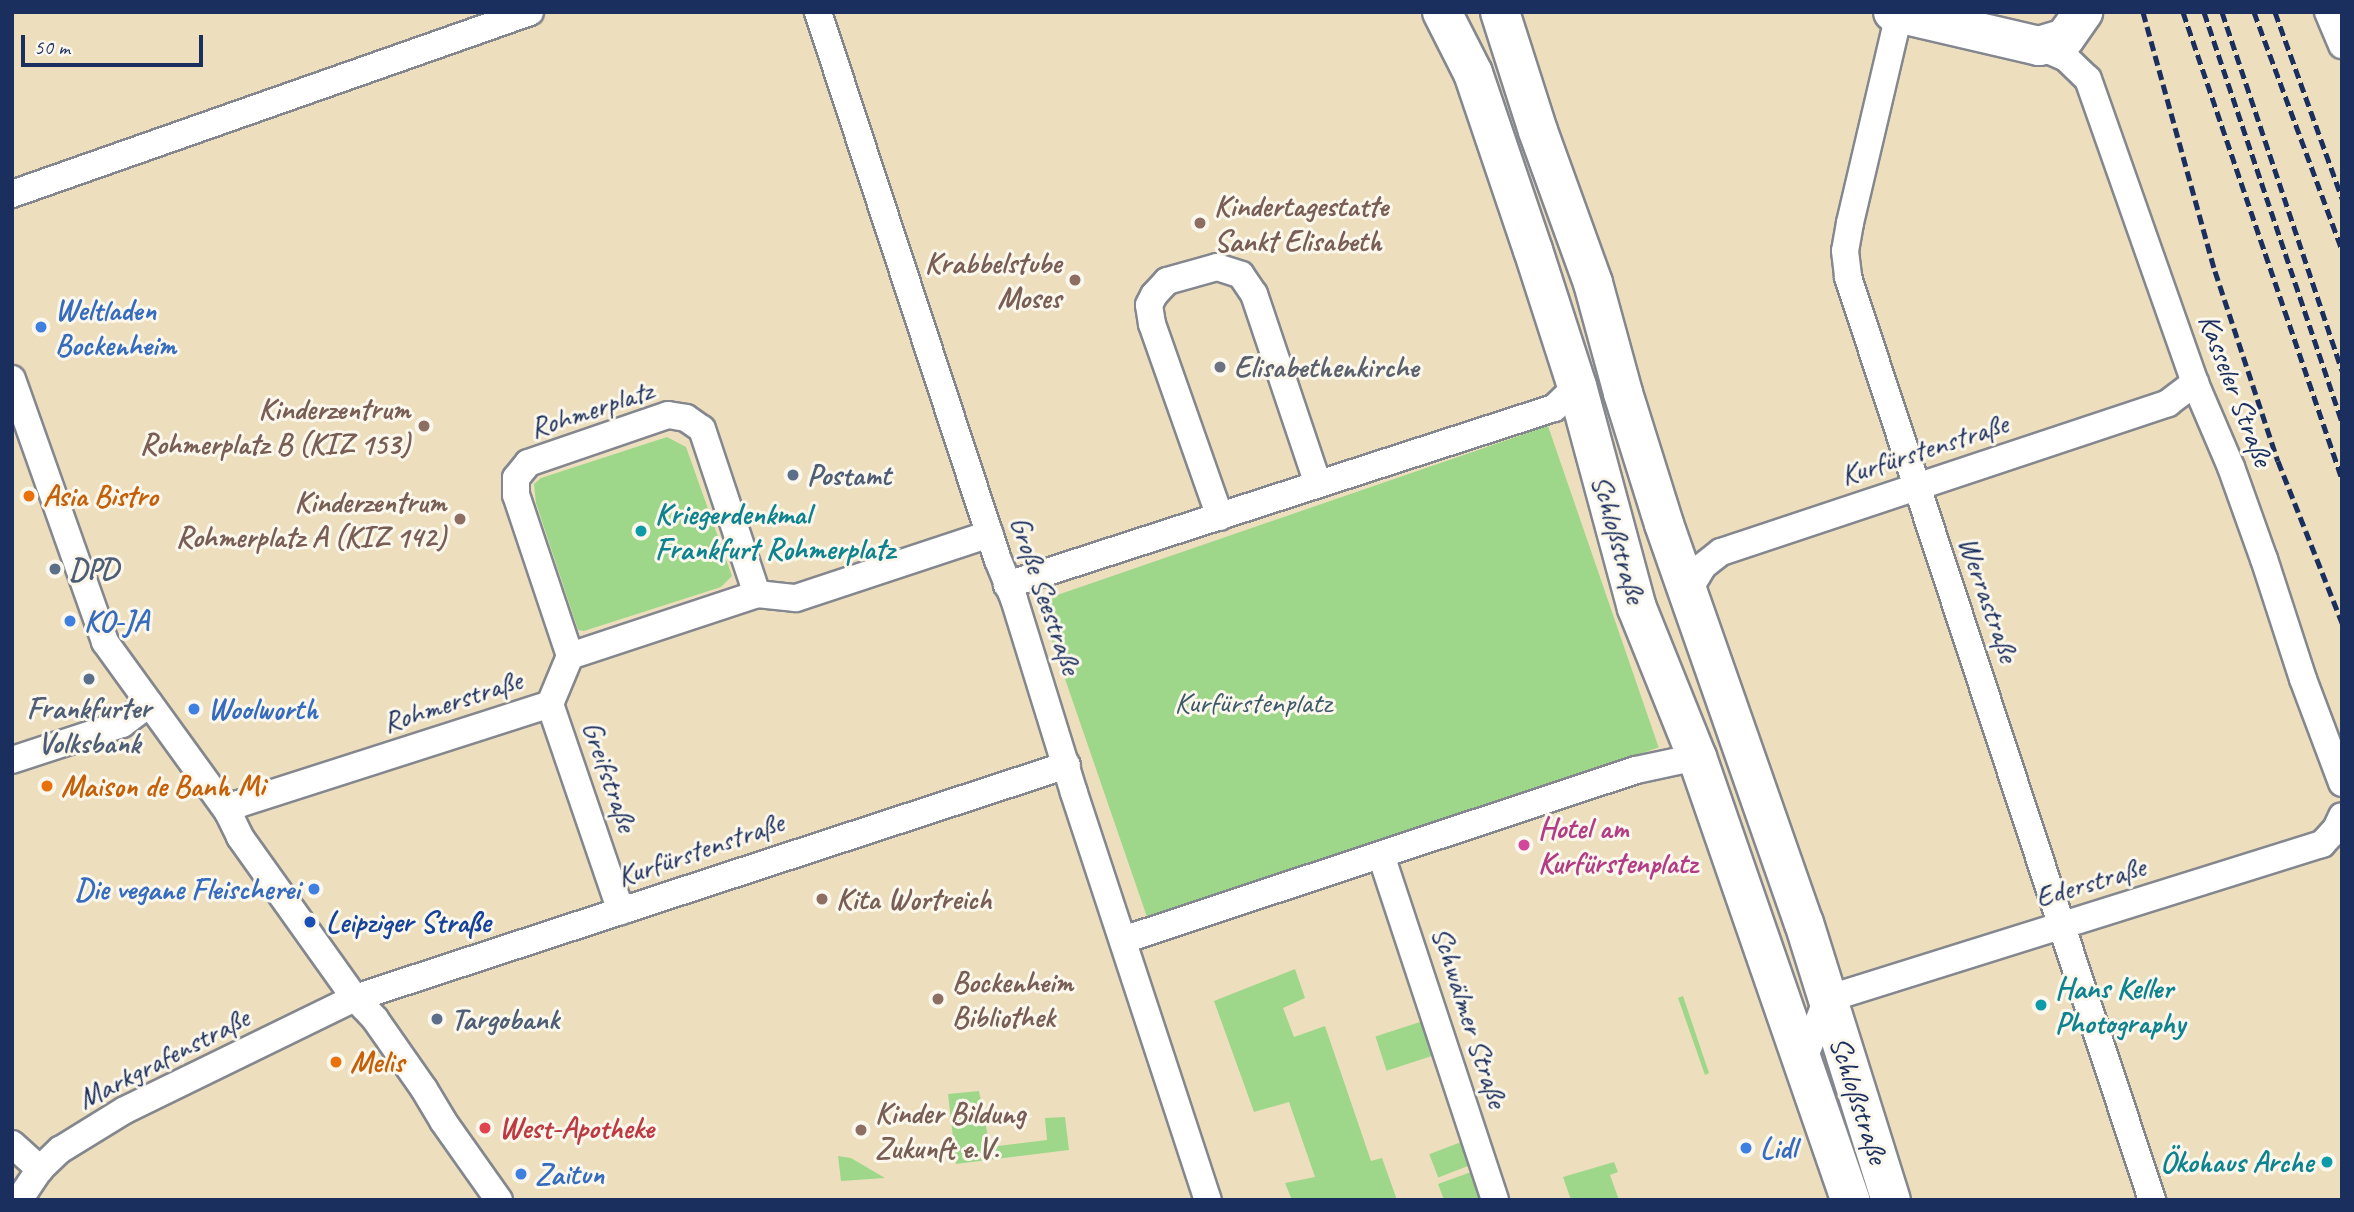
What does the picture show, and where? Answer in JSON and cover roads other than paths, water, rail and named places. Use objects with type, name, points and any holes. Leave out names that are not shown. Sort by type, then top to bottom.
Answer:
[{"type":"street","points":[[12,194],[530,12]]},
{"type":"street","name":"Große Seestraße","points":[[818,12],[1007,585],[1014,599],[1208,1200]]},
{"type":"street","points":[[1896,13],[2039,47],[2065,38],[2083,12]]},
{"type":"street","points":[[2328,12],[2342,45]]},
{"type":"street","name":"Werrastraße","points":[[1896,13],[1845,251],[1852,289],[2152,1200]]},
{"type":"street","name":"Schloßstraße","points":[[1441,15],[1473,73],[1577,386],[1637,608],[1697,757],[1850,1200]]},
{"type":"street","name":"Schloßstraße","points":[[1502,15],[1593,283],[1623,393],[1738,744],[1797,902],[1842,994],[1891,1200]]},
{"type":"street","name":"Kasseler Straße","points":[[2039,47],[2066,58],[2088,79],[2195,383],[2231,467],[2342,783]]},
{"type":"street","points":[[1220,517],[1152,324],[1149,305],[1167,281],[1217,267],[1241,275],[1254,294],[1318,484]]},
{"type":"street","points":[[12,379],[105,642],[228,812],[240,837],[355,998],[382,1029],[499,1200]]},
{"type":"street","name":"Kurfürstenstraße","points":[[1687,593],[1703,566],[1721,552],[2168,403],[2195,383]]},
{"type":"street","points":[[1007,585],[1554,408],[1577,386]]},
{"type":"street","name":"Rohmerplatz","points":[[570,656],[516,495],[516,478],[528,463],[668,415],[686,418],[702,429],[757,594]]},
{"type":"street","points":[[570,656],[757,594],[796,598],[990,534]]},
{"type":"street","name":"Rohmerstraße","points":[[228,812],[252,800],[550,704],[570,656]]},
{"type":"street","points":[[12,760],[122,724],[149,704]]},
{"type":"street","name":"Greifstraße","points":[[550,704],[621,911]]},
{"type":"street","points":[[1123,940],[1636,770],[1697,757],[1738,744]]},
{"type":"street","name":"Kurfürstenstraße","points":[[355,998],[1067,765]]},
{"type":"street","name":"Ederstraße","points":[[1842,994],[2322,844],[2339,823]]},
{"type":"street","name":"Schwälmer Straße","points":[[1381,855],[1495,1200]]},
{"type":"street","name":"Schloßstraße","points":[[1802,1064],[1842,994]]},
{"type":"street","name":"Markgrafenstraße","points":[[19,1200],[40,1169],[60,1150],[125,1110],[355,998]]},
{"type":"street","points":[[12,1144],[40,1169]]},
{"type":"railway","points":[[2143,12],[2215,271],[2278,461],[2342,623]]},
{"type":"railway","points":[[2183,12],[2342,480]]},
{"type":"railway","points":[[2204,12],[2342,421]]},
{"type":"railway","points":[[2222,12],[2342,370]]},
{"type":"railway","points":[[2254,12],[2342,250]]},
{"type":"railway","points":[[2275,12],[2342,198]]},
{"type":"place","name":"Kindertagestatte Sankt Elisabeth","points":[[1200,223]]},
{"type":"place","name":"Krabbelstube Moses","points":[[1075,280]]},
{"type":"place","name":"Weltladen Bockenheim","points":[[41,327]]},
{"type":"place","name":"Elisabethenkirche","points":[[1220,367]]},
{"type":"place","name":"Kinderzentrum Rohmerplatz B (KIZ 153)","points":[[424,426]]},
{"type":"place","name":"Postamt","points":[[793,475]]},
{"type":"place","name":"Asia Bistro","points":[[29,496]]},
{"type":"place","name":"Kinderzentrum Rohmerplatz A (KIZ 142)","points":[[460,519]]},
{"type":"place","name":"Kriegerdenkmal Frankfurt Rohmerplatz","points":[[641,531]]},
{"type":"place","name":"DPD","points":[[55,569]]},
{"type":"place","name":"KO-JA","points":[[70,621]]},
{"type":"place","name":"Frankfurter Volksbank","points":[[89,679]]},
{"type":"place","name":"Woolworth","points":[[194,709]]},
{"type":"place","name":"Maison de Banh Mi","points":[[47,786]]},
{"type":"place","name":"Hotel am Kurfürstenplatz","points":[[1524,845]]},
{"type":"place","name":"Die vegane Fleischerei","points":[[314,889]]},
{"type":"place","name":"Kita Wortreich","points":[[822,899]]},
{"type":"place","name":"Leipziger Straße","points":[[310,922]]},
{"type":"place","name":"Bockenheim Bibliothek","points":[[938,999]]},
{"type":"place","name":"Hans Keller Photography","points":[[2041,1005]]},
{"type":"place","name":"Targobank","points":[[437,1019]]},
{"type":"place","name":"Melis","points":[[336,1062]]},
{"type":"place","name":"West-Apotheke","points":[[485,1128]]},
{"type":"place","name":"Kinder Bildung Zukunft e.V.","points":[[861,1130]]},
{"type":"place","name":"Lidl","points":[[1746,1148]]},
{"type":"place","name":"Ökohaus Arche","points":[[2327,1162]]},
{"type":"place","name":"Zaitun","points":[[521,1174]]},
{"type":"park label","name":"Kurfürstenplatz","points":[[1253,702]]}]
